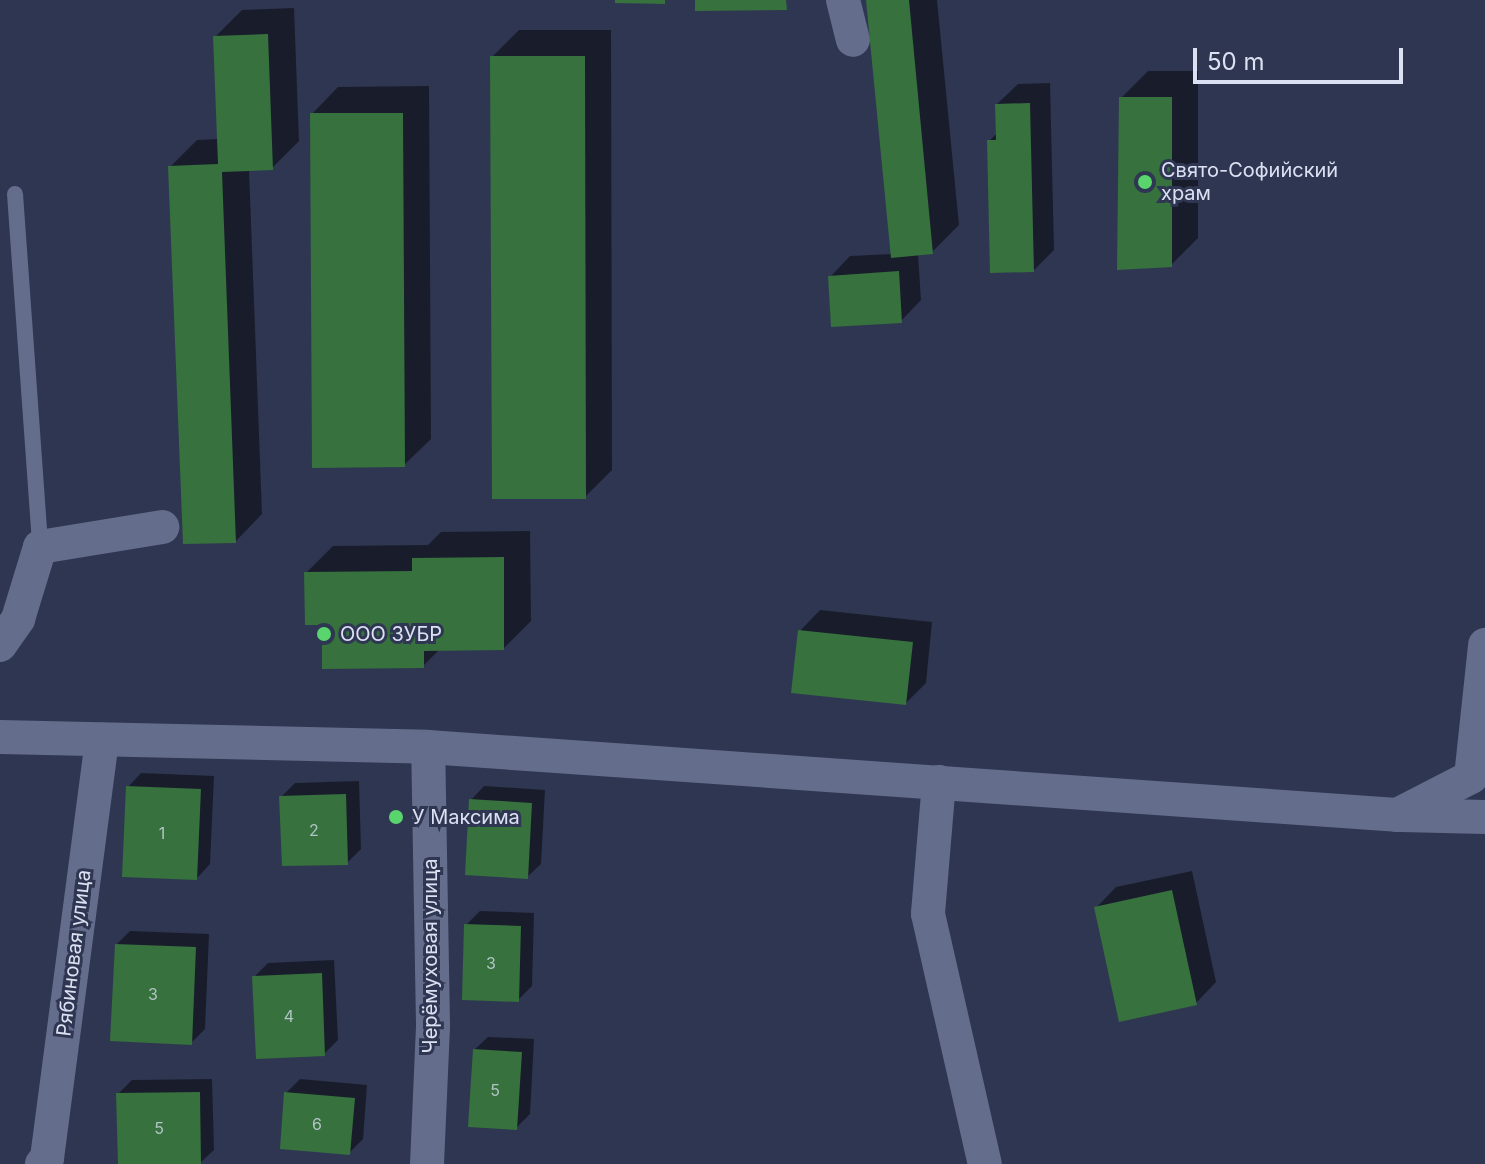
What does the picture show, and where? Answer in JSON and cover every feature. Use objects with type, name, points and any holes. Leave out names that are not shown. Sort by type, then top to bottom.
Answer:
[{"type":"street","points":[[843,0],[853,40]]},
{"type":"street","points":[[0,645],[18,619],[40,547],[162,527]]},
{"type":"street","points":[[1397,815],[1471,777],[1485,645]]},
{"type":"street","points":[[0,737],[428,747],[1397,815],[1485,817]]},
{"type":"street","name":"Рябиновая улица","points":[[42,1164],[47,1158],[102,740]]},
{"type":"street","name":"Черёмуховая улица","points":[[427,1164],[433,1025],[428,747]]},
{"type":"street","points":[[939,782],[928,914],[985,1164]]},
{"type":"lane","points":[[15,194],[40,547]]},
{"type":"building","points":[[615,0],[665,0],[665,4],[615,3]]},
{"type":"building","points":[[695,0],[786,0],[787,10],[695,11]]},
{"type":"building","points":[[866,0],[909,0],[933,254],[891,258]]},
{"type":"building","points":[[268,34],[273,170],[222,172],[236,543],[183,544],[168,166],[218,164],[213,36]]},
{"type":"building","points":[[490,56],[585,56],[586,499],[492,499]]},
{"type":"building","name":"Свято-Софийский храм","points":[[1119,97],[1172,97],[1172,267],[1117,270]]},
{"type":"building","points":[[1030,103],[1034,272],[990,273],[987,140],[996,140],[995,104]]},
{"type":"building","points":[[310,113],[403,113],[405,467],[312,468]]},
{"type":"building","points":[[899,271],[902,323],[831,327],[828,276]]},
{"type":"building","points":[[504,557],[504,650],[424,651],[424,668],[322,669],[322,625],[305,625],[304,572],[412,571],[412,558]]},
{"type":"building","points":[[798,630],[913,642],[906,705],[791,693]]},
{"type":"building","points":[[126,786],[201,789],[197,880],[122,877]]},
{"type":"building","points":[[346,794],[348,865],[282,866],[279,796]]},
{"type":"building","points":[[469,799],[532,803],[528,879],[465,875]]},
{"type":"building","points":[[1172,890],[1197,1005],[1119,1022],[1094,907]]},
{"type":"building","points":[[464,924],[521,926],[519,1002],[462,1000]]},
{"type":"building","points":[[115,944],[196,947],[192,1045],[110,1041]]},
{"type":"building","points":[[322,973],[325,1056],[256,1059],[252,976]]},
{"type":"building","points":[[473,1049],[522,1052],[517,1130],[468,1127]]},
{"type":"building","points":[[200,1092],[201,1164],[118,1164],[116,1093]]},
{"type":"building","points":[[284,1092],[355,1098],[350,1155],[280,1149]]},
{"type":"place","name":"Свято-Софийский храм","points":[[1145,182]]},
{"type":"place","name":"ООО ЗУБР","points":[[324,634]]},
{"type":"place","name":"У Максима","points":[[396,817]]}]
